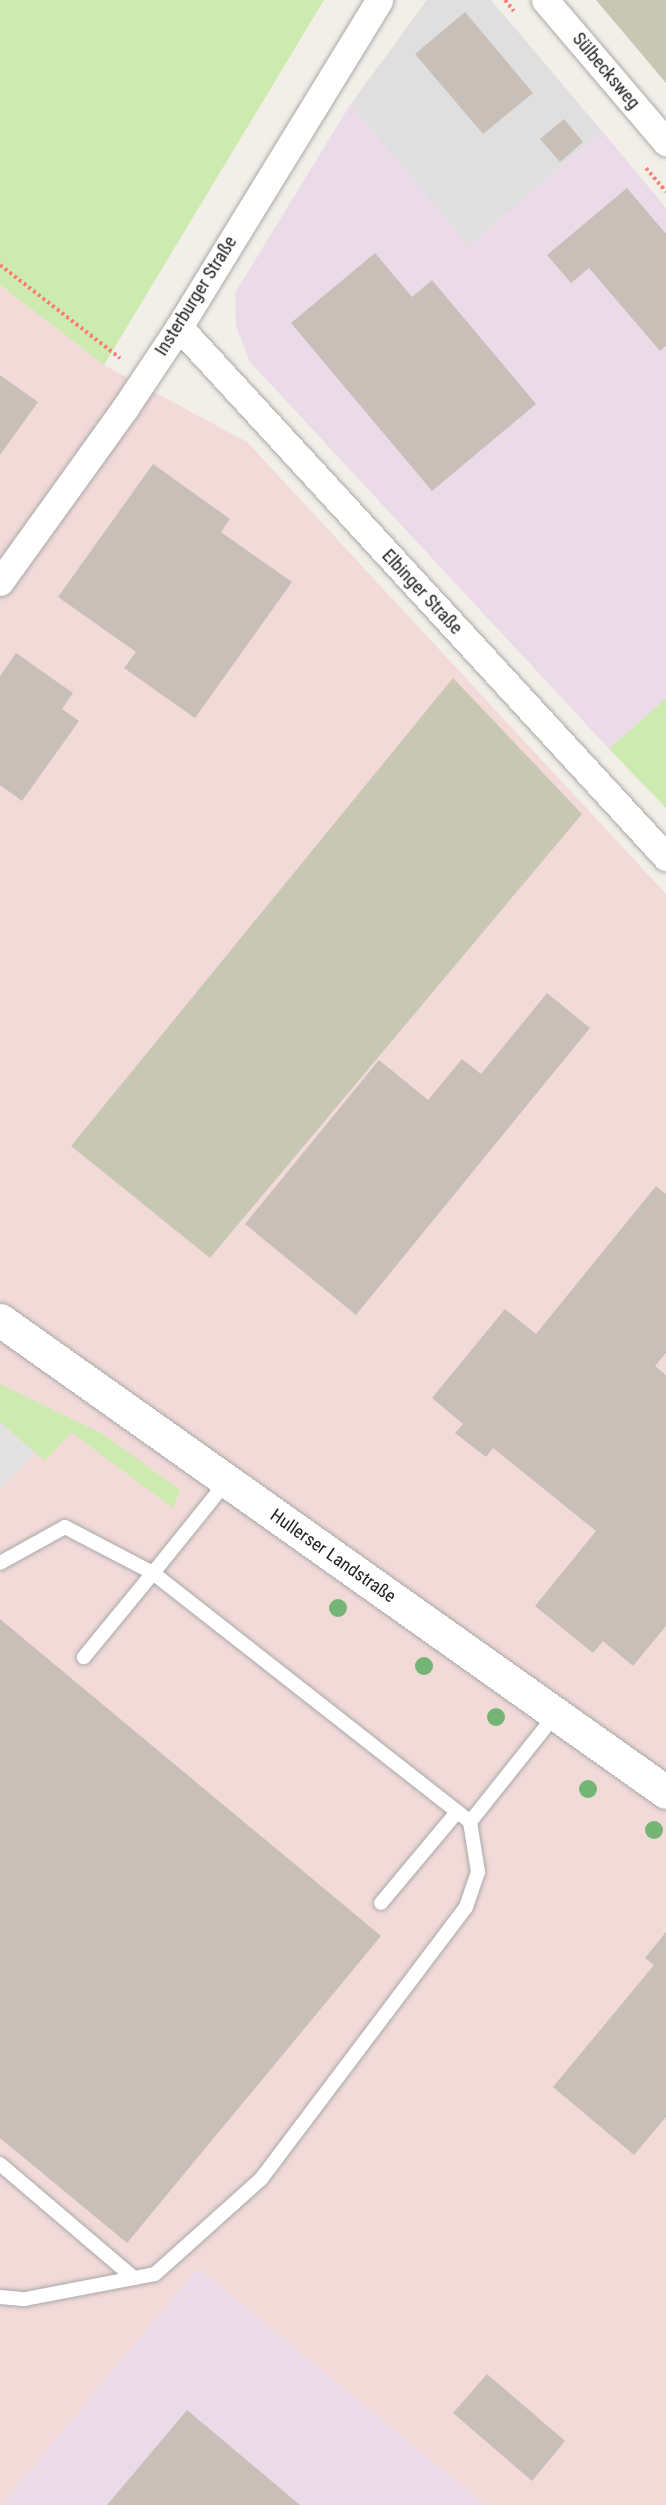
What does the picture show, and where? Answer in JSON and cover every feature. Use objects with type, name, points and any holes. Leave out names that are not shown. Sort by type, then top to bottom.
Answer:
[{"type":"street","name":"Insterburger Straße","points":[[0,582],[125,408],[179,327],[379,0]]},
{"type":"street","name":"Sülbecksweg","points":[[545,0],[666,142]]},
{"type":"street","name":"Elbinger Straße","points":[[179,327],[666,857]]},
{"type":"street","name":"Hullerser Landstraße","points":[[0,1320],[666,1792]]},
{"type":"lane","points":[[84,1657],[227,1481]]},
{"type":"lane","points":[[0,1563],[65,1527],[153,1573],[470,1822],[478,1872],[466,1907],[261,2179],[155,2274],[25,2299],[0,2297]]},
{"type":"lane","points":[[470,1822],[556,1714]]},
{"type":"lane","points":[[381,1903],[457,1812]]},
{"type":"lane","points":[[0,2164],[134,2278]]},
{"type":"path","points":[[0,265],[144,377]]},
{"type":"shaded area","points":[[427,0],[491,0],[602,131],[469,246],[350,105]]},
{"type":"shaded area","points":[[596,0],[666,0],[666,83]]},
{"type":"shaded area","points":[[350,105],[469,246],[602,131],[666,208],[666,698],[609,749],[250,362],[236,326],[235,293]]},
{"type":"shaded area","points":[[0,285],[104,365],[247,442],[666,894],[666,2505],[0,2505]]},
{"type":"shaded area","points":[[453,678],[582,814],[210,1258],[71,1146]]},
{"type":"shaded area","points":[[0,1422],[35,1453],[0,1490]]},
{"type":"shaded area","points":[[198,2268],[485,2505],[12,2505],[6,2500]]},
{"type":"green space","points":[[0,0],[324,0],[104,365],[0,285]]},
{"type":"green space","points":[[666,698],[666,808],[609,749]]},
{"type":"green space","points":[[0,1384],[103,1434],[180,1490],[173,1508],[71,1432],[45,1461],[0,1422]]},
{"type":"building","points":[[465,12],[533,93],[483,134],[415,54]]},
{"type":"building","points":[[564,119],[583,142],[560,162],[540,139]]},
{"type":"building","points":[[627,188],[666,234],[666,346],[660,351],[589,268],[571,283],[547,255]]},
{"type":"building","points":[[375,253],[412,297],[432,280],[536,404],[432,491],[291,323]]},
{"type":"building","points":[[0,375],[38,402],[0,455]]},
{"type":"building","points":[[153,464],[230,519],[221,532],[292,582],[195,718],[124,668],[136,652],[58,597]]},
{"type":"building","points":[[16,653],[73,693],[62,709],[79,721],[22,801],[0,785],[0,676]]},
{"type":"building","points":[[547,993],[590,1028],[356,1315],[245,1224],[379,1060],[428,1100],[462,1059],[481,1074]]},
{"type":"building","points":[[656,1186],[666,1194],[666,1353],[655,1366],[666,1375],[666,1626],[633,1666],[603,1641],[593,1653],[535,1606],[596,1531],[493,1448],[486,1457],[455,1433],[463,1424],[432,1398],[505,1309],[536,1334]]},
{"type":"building","points":[[0,1619],[381,1936],[127,2243],[0,2138]]},
{"type":"building","points":[[666,1932],[666,2117],[634,2155],[553,2087],[654,1965],[645,1958]]},
{"type":"building","points":[[487,2374],[565,2441],[532,2481],[453,2413]]},
{"type":"building","points":[[187,2410],[300,2505],[107,2505]]}]
